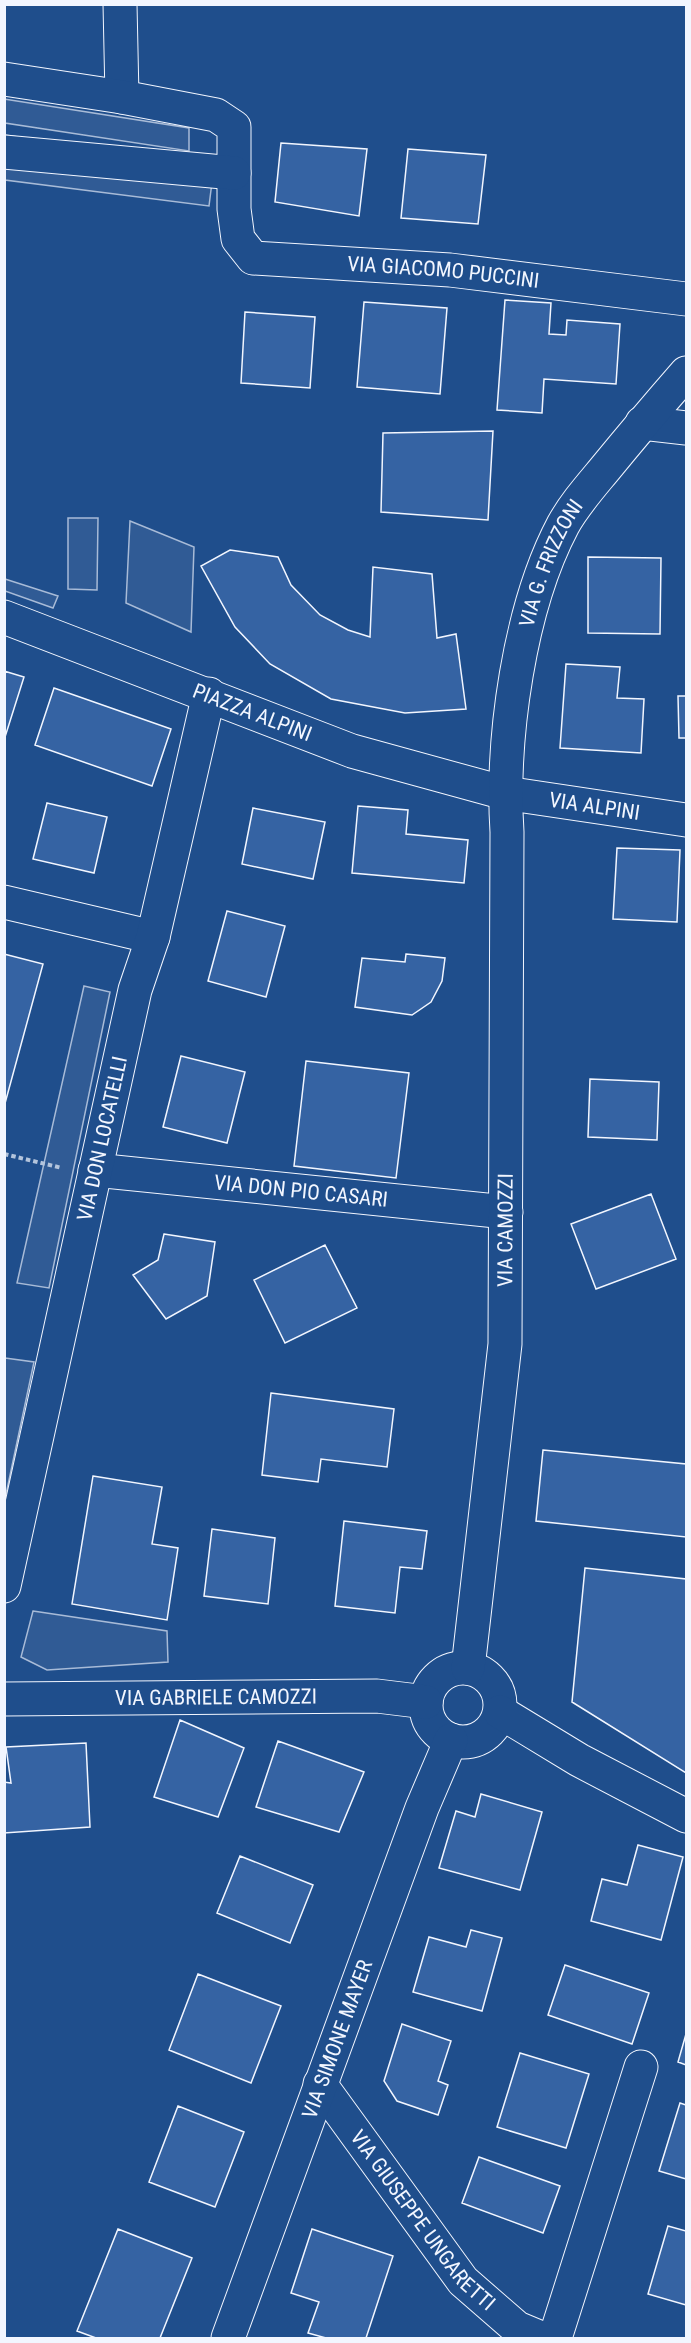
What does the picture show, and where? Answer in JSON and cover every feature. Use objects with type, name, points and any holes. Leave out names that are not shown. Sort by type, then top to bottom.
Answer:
[{"type":"street","points":[[120,4],[122,96]]},
{"type":"street","points":[[4,79],[122,96],[216,116],[234,127],[234,173],[4,152]]},
{"type":"street","name":"VIA GIACOMO PUCCINI","points":[[234,173],[234,209],[238,239],[253,258],[450,270],[687,299]]},
{"type":"street","name":"VIA G. FRIZZONI","points":[[505,793],[515,686],[530,615],[549,554],[575,506],[642,423],[687,373]]},
{"type":"street","points":[[642,423],[687,428]]},
{"type":"street","name":"PIAZZA ALPINI","points":[[4,617],[209,694],[352,751],[505,793]]},
{"type":"street","name":"VIA DON LOCATELLI","points":[[4,1586],[135,990],[153,937],[209,694]]},
{"type":"street","name":"VIA ALPINI","points":[[505,793],[687,820]]},
{"type":"street","name":"VIA CAMOZZI","points":[[468,1668],[505,1344],[507,832],[505,793]]},
{"type":"street","points":[[4,902],[153,937]]},
{"type":"street","name":"VIA DON PIO CASARI","points":[[95,1173],[506,1212]]},
{"type":"street","points":[[468,1668],[482,1673],[494,1683],[500,1697],[500,1712],[494,1728],[482,1738],[466,1743],[440,1735],[432,1726],[426,1702],[429,1688],[439,1676],[453,1669],[468,1668]]},
{"type":"street","name":"VIA GABRIELE CAMOZZI","points":[[4,1699],[377,1696],[426,1702]]},
{"type":"street","points":[[500,1712],[579,1760],[687,1816]]},
{"type":"street","name":"VIA SIMONE MAYER","points":[[228,2338],[422,1808],[451,1740]]},
{"type":"street","points":[[555,2338],[641,2067]]},
{"type":"street","name":"VIA GIUSEPPE UNGARETTI","points":[[320,2084],[463,2281],[517,2328],[541,2338]]},
{"type":"path","points":[[4,1154],[95,1173]]},
{"type":"shaded area","points":[[4,99],[189,128],[189,151],[5,123]]},
{"type":"shaded area","points":[[5,135],[214,166],[209,206],[5,180]]},
{"type":"shaded area","points":[[68,518],[98,518],[97,590],[68,589]]},
{"type":"shaded area","points":[[130,521],[194,547],[191,632],[126,603]]},
{"type":"shaded area","points":[[5,579],[58,596],[53,608],[5,591]]},
{"type":"shaded area","points":[[84,986],[110,992],[49,1288],[17,1283]]},
{"type":"shaded area","points":[[4,1358],[34,1362],[5,1499]]},
{"type":"shaded area","points":[[33,1611],[167,1631],[168,1662],[47,1670],[21,1657]]},
{"type":"building","points":[[281,143],[367,149],[359,216],[275,202]]},
{"type":"building","points":[[408,149],[486,155],[478,224],[401,218]]},
{"type":"building","points":[[505,300],[551,303],[549,334],[566,335],[567,320],[620,324],[616,384],[544,379],[542,413],[497,410]]},
{"type":"building","points":[[364,302],[447,308],[440,394],[357,387]]},
{"type":"building","points":[[245,312],[315,317],[310,388],[241,383]]},
{"type":"building","points":[[493,431],[488,520],[381,512],[383,433]]},
{"type":"building","points":[[230,550],[278,557],[291,585],[320,615],[348,630],[370,637],[373,567],[432,574],[437,638],[456,634],[466,709],[405,713],[331,699],[270,664],[235,627],[201,566]]},
{"type":"building","points":[[588,557],[661,558],[660,634],[588,633]]},
{"type":"building","points":[[566,664],[620,667],[617,698],[644,699],[641,753],[560,748]]},
{"type":"building","points":[[4,671],[24,677],[5,737],[4,737]]},
{"type":"building","points":[[54,688],[171,729],[152,786],[35,745]]},
{"type":"building","points":[[678,696],[686,696],[686,738],[679,738]]},
{"type":"building","points":[[47,803],[107,817],[94,873],[33,859]]},
{"type":"building","points":[[358,806],[408,810],[406,834],[468,840],[464,883],[352,873]]},
{"type":"building","points":[[253,808],[325,822],[313,879],[242,864]]},
{"type":"building","points":[[617,848],[680,850],[677,922],[613,919]]},
{"type":"building","points":[[227,911],[285,926],[266,997],[208,981]]},
{"type":"building","points":[[4,954],[43,964],[4,1107]]},
{"type":"building","points":[[406,954],[445,958],[442,981],[431,1002],[412,1015],[355,1007],[362,958],[405,962]]},
{"type":"building","points":[[181,1056],[245,1072],[227,1143],[163,1127]]},
{"type":"building","points":[[306,1061],[409,1073],[396,1178],[294,1166]]},
{"type":"building","points":[[590,1079],[659,1082],[657,1140],[588,1137]]},
{"type":"building","points":[[651,1194],[676,1259],[596,1289],[571,1224]]},
{"type":"building","points":[[164,1234],[215,1242],[207,1296],[166,1319],[133,1275],[158,1260]]},
{"type":"building","points":[[325,1245],[357,1308],[285,1343],[254,1280]]},
{"type":"building","points":[[271,1393],[394,1409],[387,1467],[321,1459],[318,1482],[262,1475]]},
{"type":"building","points":[[543,1450],[686,1464],[686,1537],[536,1521]]},
{"type":"building","points":[[93,1476],[162,1487],[152,1544],[178,1548],[167,1620],[72,1604]]},
{"type":"building","points":[[344,1521],[427,1531],[422,1569],[400,1567],[395,1613],[335,1606]]},
{"type":"building","points":[[212,1529],[275,1538],[268,1604],[204,1596]]},
{"type":"building","points":[[585,1568],[686,1579],[686,1773],[572,1702]]},
{"type":"building","points":[[180,1720],[244,1748],[218,1817],[154,1797]]},
{"type":"building","points":[[278,1741],[364,1772],[339,1832],[256,1807]]},
{"type":"building","points":[[86,1743],[90,1827],[4,1833],[4,1782],[11,1783],[6,1747]]},
{"type":"building","points":[[481,1794],[542,1812],[520,1890],[439,1868],[456,1811],[475,1817]]},
{"type":"building","points":[[638,1845],[683,1857],[661,1940],[591,1921],[602,1879],[627,1885]]},
{"type":"building","points":[[240,1856],[313,1885],[290,1943],[217,1913]]},
{"type":"building","points":[[471,1930],[502,1938],[482,2011],[413,1992],[429,1937],[466,1947]]},
{"type":"building","points":[[565,1965],[649,1993],[632,2044],[548,2015]]},
{"type":"building","points":[[198,1974],[281,2006],[251,2083],[169,2050]]},
{"type":"building","points":[[402,2024],[451,2041],[438,2081],[448,2085],[438,2115],[397,2101],[384,2081]]},
{"type":"building","points":[[686,2034],[686,2065],[678,2062]]},
{"type":"building","points":[[520,2053],[589,2074],[566,2148],[497,2127]]},
{"type":"building","points":[[680,2103],[686,2105],[686,2179],[659,2171]]},
{"type":"building","points":[[178,2106],[244,2132],[215,2207],[149,2182]]},
{"type":"building","points":[[479,2157],[560,2186],[543,2233],[462,2203]]},
{"type":"building","points":[[668,2226],[686,2231],[686,2305],[648,2294]]},
{"type":"building","points":[[118,2229],[192,2258],[160,2338],[96,2338],[77,2331]]},
{"type":"building","points":[[312,2229],[393,2256],[366,2338],[326,2338],[308,2333],[319,2302],[291,2293]]}]
